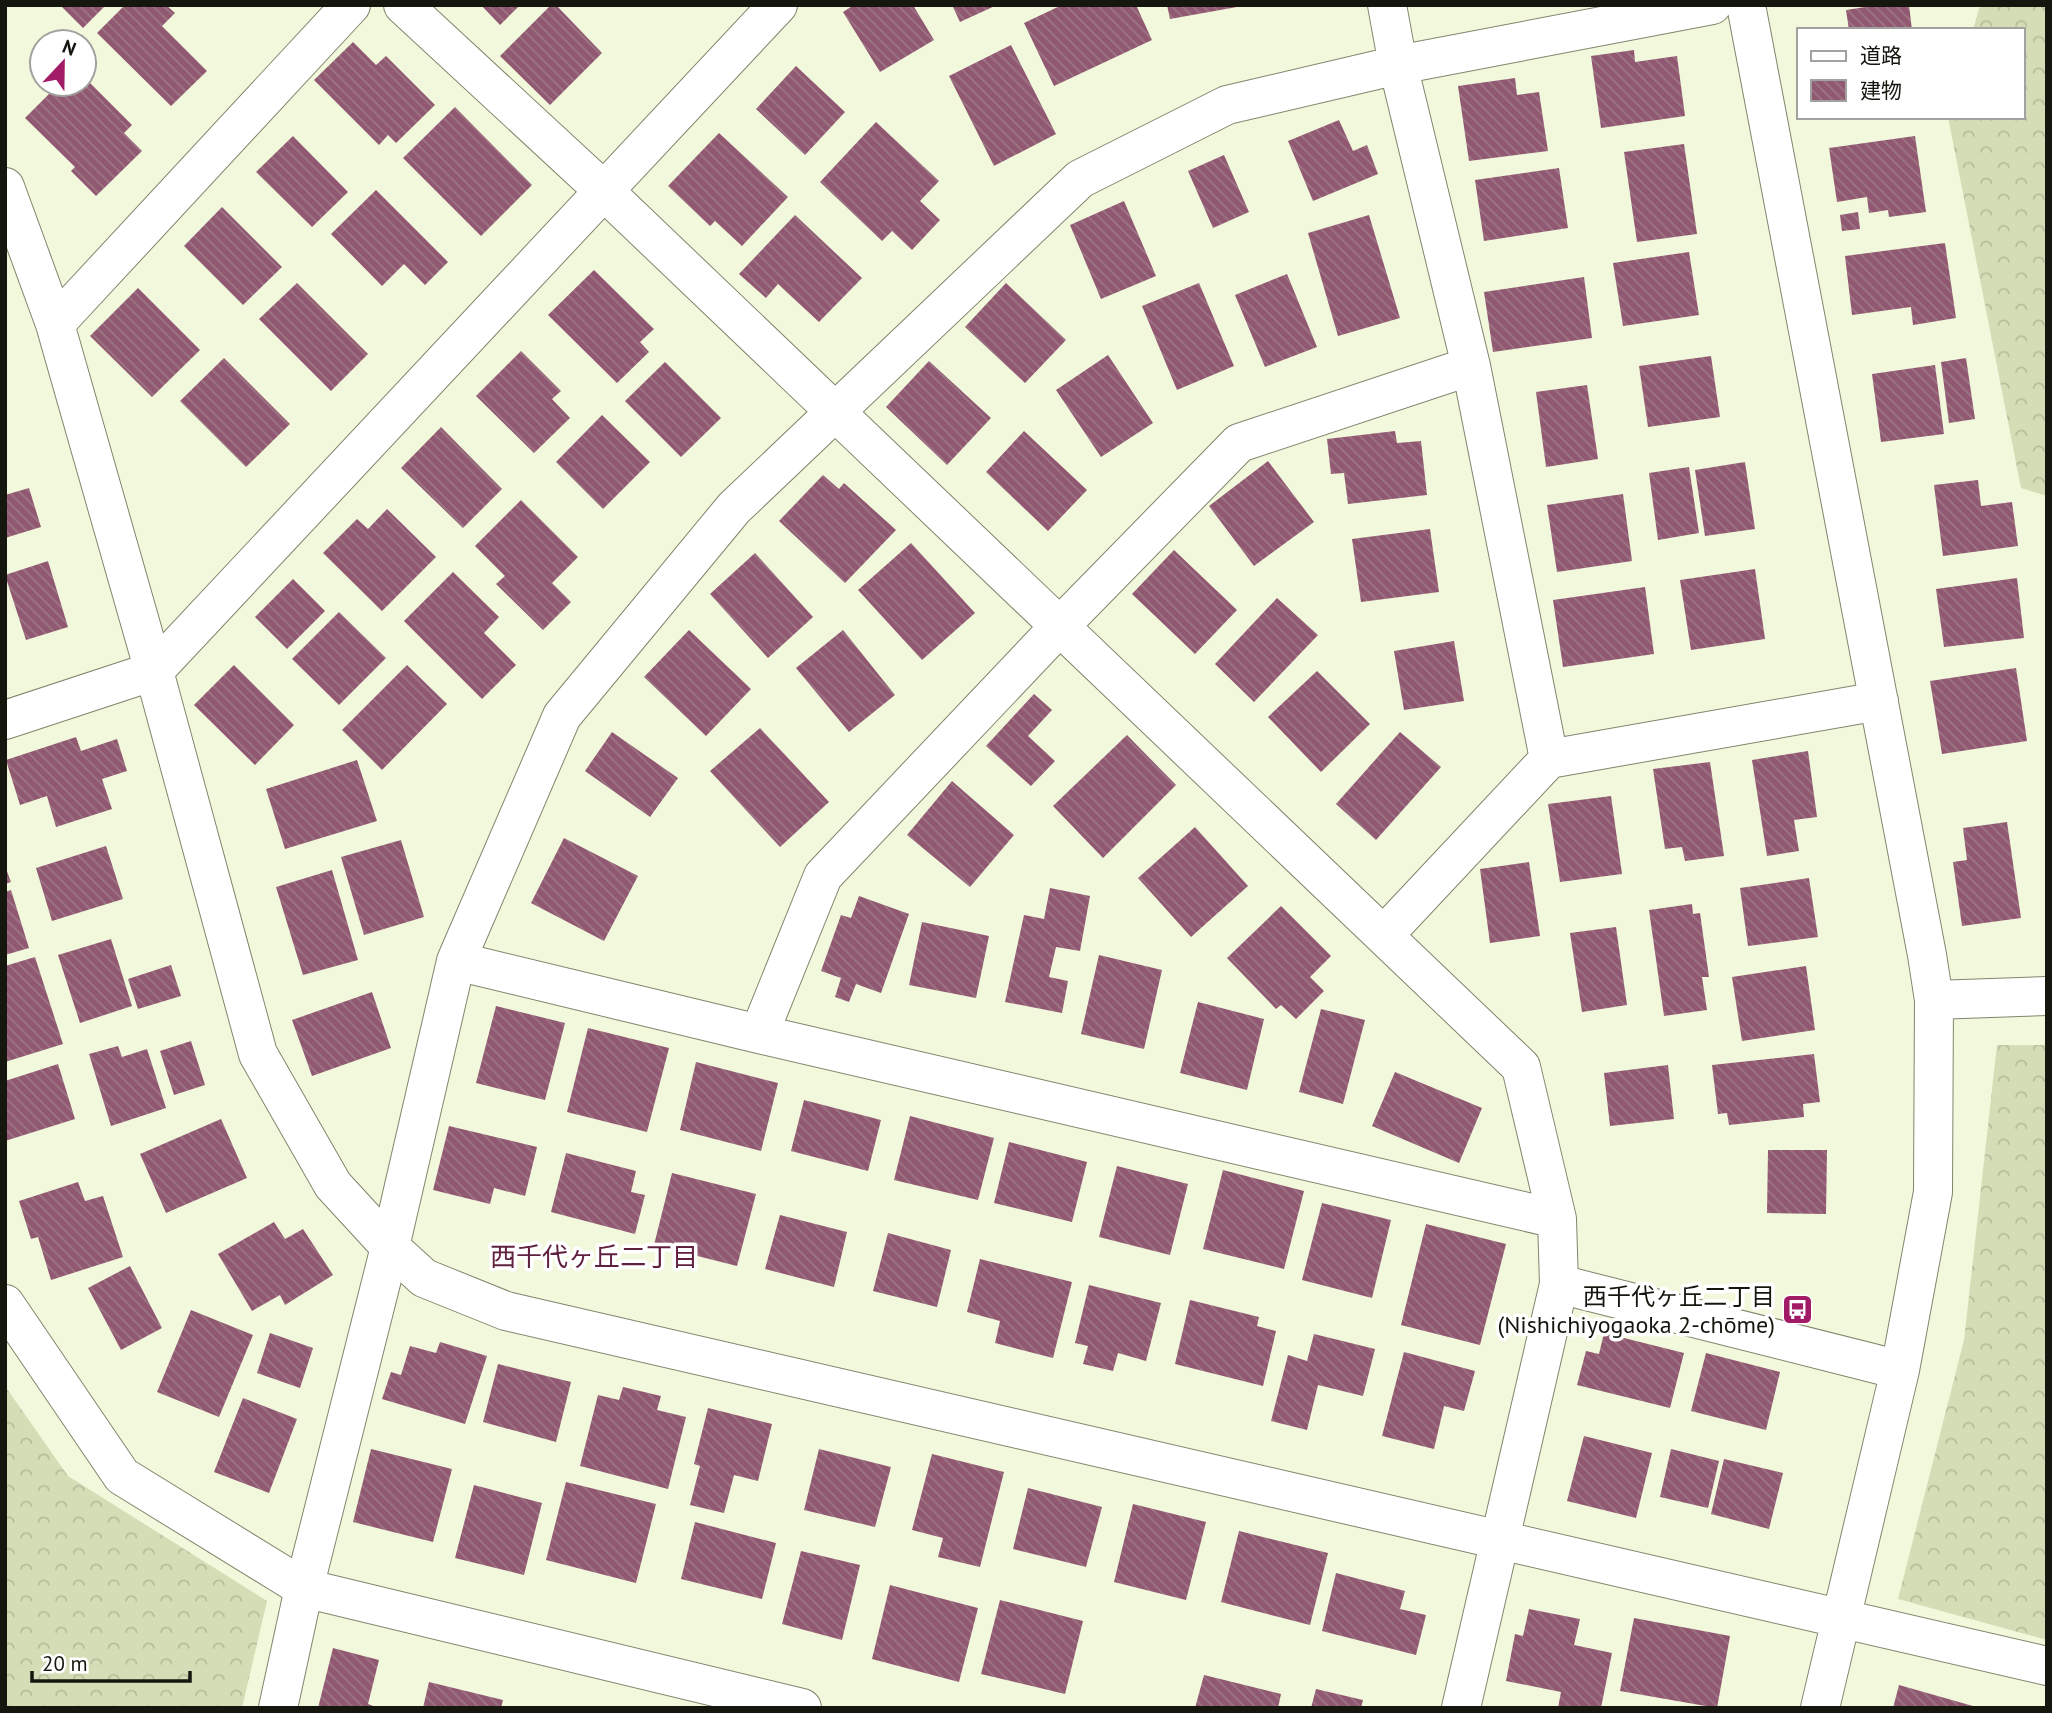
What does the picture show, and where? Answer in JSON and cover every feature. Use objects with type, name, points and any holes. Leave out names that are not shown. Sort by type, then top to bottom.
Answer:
[{"type":"street","points":[[55,324],[351,5]]},
{"type":"street","points":[[403,5],[836,411],[1521,1067],[1557,1219],[1559,1284],[1461,1708]]},
{"type":"street","points":[[5,720],[154,671],[778,5]]},
{"type":"street","points":[[1387,5],[1398,65],[1471,366],[1549,759]]},
{"type":"street","points":[[278,1708],[304,1588],[390,1247],[456,961],[562,716],[734,508],[1080,179],[1227,105],[1398,65],[1712,5]]},
{"type":"street","points":[[1746,5],[1934,1000],[1933,1192],[1900,1370],[1820,1708]]},
{"type":"street","points":[[5,187],[55,324],[154,671],[258,1054],[333,1185],[390,1247],[424,1278],[506,1311],[2047,1666]]},
{"type":"street","points":[[759,1034],[823,876],[1060,626],[1239,443],[1471,366]]},
{"type":"street","points":[[1384,935],[1549,759],[1879,701]]},
{"type":"street","points":[[456,961],[1557,1219]]},
{"type":"street","points":[[1934,1000],[2047,996]]},
{"type":"street","points":[[1559,1284],[1900,1370]]},
{"type":"street","points":[[5,1304],[122,1476],[304,1588],[802,1708]]},
{"type":"green space","points":[[1980,5],[2047,5],[2047,496],[2021,488],[1948,119],[2024,119],[2024,28],[1974,28]]},
{"type":"green space","points":[[1997,1045],[2047,1045],[2047,1640],[1898,1599],[1964,1340]]},
{"type":"green space","points":[[5,1386],[68,1476],[267,1601],[242,1708],[5,1708]]},
{"type":"building","points":[[60,5],[106,5],[83,28]]},
{"type":"building","points":[[125,5],[166,5],[175,13],[162,26],[207,71],[171,106],[98,32]]},
{"type":"building","points":[[481,5],[520,5],[500,25]]},
{"type":"building","points":[[551,5],[556,5],[602,53],[550,105],[500,56]]},
{"type":"building","points":[[854,5],[913,5],[934,40],[880,72],[843,12]]},
{"type":"building","points":[[952,5],[997,5],[960,22]]},
{"type":"building","points":[[1062,5],[1136,5],[1152,40],[1054,86],[1024,23]]},
{"type":"building","points":[[1167,5],[1237,5],[1237,7],[1170,19]]},
{"type":"building","points":[[1878,5],[1909,5],[1912,28],[1849,28],[1846,10]]},
{"type":"building","points":[[353,42],[376,65],[386,56],[435,105],[396,143],[388,135],[379,145],[314,80]]},
{"type":"building","points":[[1011,45],[1056,134],[994,166],[949,76]]},
{"type":"building","points":[[1634,50],[1635,62],[1677,56],[1685,116],[1601,128],[1591,56]]},
{"type":"building","points":[[796,66],[845,112],[805,155],[756,109]]},
{"type":"building","points":[[1515,78],[1517,95],[1539,92],[1548,151],[1469,161],[1458,86]]},
{"type":"building","points":[[98,91],[132,125],[124,133],[142,151],[96,196],[71,171],[75,167],[25,118],[45,98],[98,98]]},
{"type":"building","points":[[455,107],[532,185],[481,236],[403,158]]},
{"type":"building","points":[[1339,120],[1353,151],[1367,145],[1378,174],[1313,201],[1288,141]]},
{"type":"building","points":[[876,122],[939,181],[920,201],[940,220],[912,250],[892,231],[882,241],[820,182]]},
{"type":"building","points":[[719,133],[788,197],[742,246],[715,221],[710,226],[668,186]]},
{"type":"building","points":[[293,136],[348,192],[312,227],[256,172]]},
{"type":"building","points":[[1915,136],[1926,212],[1889,217],[1888,210],[1869,213],[1867,197],[1837,202],[1829,148]]},
{"type":"building","points":[[1684,144],[1697,234],[1637,242],[1624,152]]},
{"type":"building","points":[[1224,155],[1249,212],[1213,228],[1188,171]]},
{"type":"building","points":[[1559,168],[1568,228],[1484,241],[1475,180]]},
{"type":"building","points":[[376,190],[448,262],[425,285],[404,264],[382,286],[331,234]]},
{"type":"building","points":[[1124,201],[1156,276],[1101,299],[1070,225]]},
{"type":"building","points":[[222,207],[282,267],[243,305],[184,246]]},
{"type":"building","points":[[1858,212],[1860,229],[1842,231],[1840,215]]},
{"type":"building","points":[[795,215],[862,278],[819,322],[778,284],[766,298],[739,274]]},
{"type":"building","points":[[1369,215],[1400,318],[1338,336],[1308,233]]},
{"type":"building","points":[[1945,243],[1956,318],[1913,325],[1911,307],[1852,315],[1845,256]]},
{"type":"building","points":[[1689,252],[1699,315],[1623,326],[1613,263]]},
{"type":"building","points":[[594,270],[654,329],[640,342],[649,352],[617,383],[548,315]]},
{"type":"building","points":[[1287,274],[1317,347],[1265,367],[1235,295]]},
{"type":"building","points":[[1584,277],[1592,338],[1493,352],[1484,292]]},
{"type":"building","points":[[297,283],[368,354],[331,391],[259,319]]},
{"type":"building","points":[[1006,283],[1066,340],[1025,383],[965,327]]},
{"type":"building","points":[[1199,283],[1234,366],[1177,390],[1142,306]]},
{"type":"building","points":[[138,288],[200,350],[152,397],[90,336]]},
{"type":"building","points":[[521,351],[561,391],[552,399],[570,418],[534,453],[476,396]]},
{"type":"building","points":[[1108,355],[1153,423],[1101,457],[1056,390]]},
{"type":"building","points":[[1711,356],[1720,417],[1648,427],[1639,366]]},
{"type":"building","points":[[224,358],[290,424],[246,467],[180,401]]},
{"type":"building","points":[[1966,358],[1975,419],[1949,423],[1941,362]]},
{"type":"building","points":[[929,361],[991,418],[947,465],[886,407]]},
{"type":"building","points":[[665,362],[721,418],[681,457],[625,401]]},
{"type":"building","points":[[1935,365],[1944,434],[1881,442],[1872,374]]},
{"type":"building","points":[[1587,385],[1598,459],[1546,467],[1536,392]]},
{"type":"building","points":[[602,415],[650,462],[603,509],[556,462]]},
{"type":"building","points":[[441,427],[502,489],[463,528],[401,468]]},
{"type":"building","points":[[1024,431],[1087,490],[1048,531],[986,472]]},
{"type":"building","points":[[1395,431],[1397,443],[1421,441],[1427,495],[1348,504],[1344,473],[1331,474],[1327,439]]},
{"type":"building","points":[[1268,461],[1314,522],[1254,566],[1209,506]]},
{"type":"building","points":[[1745,462],[1755,529],[1705,536],[1695,470]]},
{"type":"building","points":[[1689,467],[1699,533],[1658,540],[1649,473]]},
{"type":"building","points":[[823,475],[839,489],[844,483],[896,530],[845,583],[779,521]]},
{"type":"building","points":[[1978,480],[1981,506],[2012,502],[2018,546],[1943,556],[1934,485]]},
{"type":"building","points":[[29,488],[41,527],[5,538],[5,495]]},
{"type":"building","points":[[1623,494],[1632,561],[1557,572],[1547,505]]},
{"type":"building","points":[[521,500],[578,557],[552,583],[571,602],[543,630],[496,584],[505,576],[475,546]]},
{"type":"building","points":[[387,509],[436,557],[382,611],[323,553],[357,519],[368,529]]},
{"type":"building","points":[[1430,529],[1439,592],[1361,602],[1352,539]]},
{"type":"building","points":[[911,543],[975,613],[922,660],[858,590]]},
{"type":"building","points":[[1174,550],[1237,610],[1195,654],[1132,594]]},
{"type":"building","points":[[755,553],[813,617],[768,658],[710,594]]},
{"type":"building","points":[[48,561],[68,627],[26,640],[5,575]]},
{"type":"building","points":[[1755,569],[1765,639],[1691,650],[1680,580]]},
{"type":"building","points":[[453,572],[499,617],[484,633],[516,665],[482,699],[404,621]]},
{"type":"building","points":[[2017,578],[2024,638],[1944,647],[1936,589]]},
{"type":"building","points":[[293,579],[325,611],[287,649],[255,617]]},
{"type":"building","points":[[1645,587],[1654,654],[1563,667],[1553,600]]},
{"type":"building","points":[[1277,598],[1318,635],[1254,702],[1215,664]]},
{"type":"building","points":[[339,612],[386,658],[339,705],[292,659]]},
{"type":"building","points":[[689,630],[751,689],[706,736],[644,677]]},
{"type":"building","points":[[843,630],[895,695],[849,732],[796,668]]},
{"type":"building","points":[[1454,641],[1464,701],[1404,710],[1394,651]]},
{"type":"building","points":[[234,665],[294,725],[255,765],[194,705]]},
{"type":"building","points":[[407,665],[447,704],[382,770],[342,730]]},
{"type":"building","points":[[2016,668],[2027,741],[1942,754],[1930,681]]},
{"type":"building","points":[[1317,671],[1370,724],[1321,772],[1268,717]]},
{"type":"building","points":[[1034,694],[1052,710],[1028,736],[1055,761],[1031,786],[986,746]]},
{"type":"building","points":[[760,728],[829,802],[780,847],[710,771]]},
{"type":"building","points":[[612,732],[678,778],[650,817],[585,771]]},
{"type":"building","points":[[1400,732],[1441,767],[1376,840],[1336,804]]},
{"type":"building","points":[[1127,735],[1176,785],[1103,858],[1053,806]]},
{"type":"building","points":[[76,737],[81,751],[117,739],[127,771],[102,779],[112,809],[56,827],[47,796],[20,805],[6,760]]},
{"type":"building","points":[[1808,751],[1817,817],[1794,820],[1799,851],[1767,856],[1752,760]]},
{"type":"building","points":[[357,760],[377,821],[285,849],[266,789]]},
{"type":"building","points":[[1710,762],[1724,856],[1685,861],[1682,847],[1665,849],[1653,769]]},
{"type":"building","points":[[952,781],[1014,835],[970,887],[907,835]]},
{"type":"building","points":[[1611,796],[1622,874],[1560,882],[1548,804]]},
{"type":"building","points":[[2007,822],[2021,918],[1962,926],[1953,862],[1967,860],[1963,828]]},
{"type":"building","points":[[1195,827],[1248,886],[1191,937],[1138,878]]},
{"type":"building","points":[[564,838],[638,876],[604,941],[531,903]]},
{"type":"building","points":[[401,840],[424,917],[364,935],[341,857]]},
{"type":"building","points":[[106,846],[123,899],[52,921],[36,868]]},
{"type":"building","points":[[1529,862],[1540,936],[1490,943],[1480,869]]},
{"type":"building","points":[[5,866],[11,882],[5,884]]},
{"type":"building","points":[[332,870],[358,960],[303,975],[276,887]]},
{"type":"building","points":[[1809,878],[1818,937],[1748,946],[1740,888]]},
{"type":"building","points":[[1050,888],[1090,896],[1080,951],[1056,947],[1049,977],[1068,981],[1062,1013],[1005,1002],[1024,915],[1044,919]]},
{"type":"building","points":[[11,890],[29,948],[5,955],[5,892]]},
{"type":"building","points":[[859,896],[909,914],[881,993],[856,984],[849,1002],[835,997],[841,978],[821,971],[841,915],[851,918]]},
{"type":"building","points":[[1692,904],[1693,914],[1700,913],[1709,977],[1702,977],[1707,1010],[1664,1016],[1649,910]]},
{"type":"building","points":[[1281,906],[1331,956],[1310,977],[1324,991],[1296,1019],[1281,1005],[1276,1009],[1227,958]]},
{"type":"building","points":[[922,922],[989,936],[976,998],[909,985]]},
{"type":"building","points":[[1616,927],[1627,1005],[1582,1012],[1570,933]]},
{"type":"building","points":[[111,939],[132,1006],[80,1023],[58,955]]},
{"type":"building","points":[[1099,955],[1162,970],[1144,1049],[1081,1034]]},
{"type":"building","points":[[35,957],[63,1044],[5,1062],[5,966]]},
{"type":"building","points":[[171,965],[181,996],[138,1009],[128,979]]},
{"type":"building","points":[[1806,966],[1815,1030],[1742,1041],[1732,977]]},
{"type":"building","points":[[372,992],[391,1048],[312,1076],[292,1020]]},
{"type":"building","points":[[1198,1002],[1264,1019],[1247,1090],[1180,1073]]},
{"type":"building","points":[[496,1006],[565,1023],[545,1100],[476,1083]]},
{"type":"building","points":[[1321,1009],[1365,1020],[1343,1104],[1299,1092]]},
{"type":"building","points":[[588,1028],[669,1048],[647,1132],[567,1112]]},
{"type":"building","points":[[191,1041],[205,1085],[174,1095],[160,1051]]},
{"type":"building","points":[[118,1046],[122,1057],[147,1049],[166,1108],[111,1126],[89,1054]]},
{"type":"building","points":[[1814,1054],[1820,1102],[1803,1104],[1804,1117],[1729,1125],[1727,1113],[1718,1114],[1712,1065]]},
{"type":"building","points":[[696,1062],[778,1083],[761,1151],[680,1130]]},
{"type":"building","points":[[58,1064],[75,1119],[5,1141],[5,1081]]},
{"type":"building","points":[[1668,1065],[1674,1119],[1610,1126],[1604,1073]]},
{"type":"building","points":[[1395,1072],[1482,1108],[1459,1163],[1372,1126]]},
{"type":"building","points":[[804,1100],[881,1120],[868,1171],[791,1151]]},
{"type":"building","points":[[910,1116],[994,1138],[978,1200],[894,1180]]},
{"type":"building","points":[[221,1119],[247,1178],[166,1213],[140,1154]]},
{"type":"building","points":[[449,1126],[537,1147],[525,1196],[494,1188],[490,1204],[433,1190]]},
{"type":"building","points":[[1009,1142],[1087,1162],[1072,1222],[994,1203]]},
{"type":"building","points":[[1768,1150],[1827,1150],[1826,1214],[1767,1213]]},
{"type":"building","points":[[566,1153],[636,1171],[631,1192],[645,1195],[635,1234],[551,1212]]},
{"type":"building","points":[[1117,1166],[1188,1184],[1170,1255],[1099,1237]]},
{"type":"building","points":[[1223,1170],[1304,1191],[1284,1269],[1203,1249]]},
{"type":"building","points":[[672,1173],[756,1194],[737,1266],[654,1245]]},
{"type":"building","points":[[78,1182],[85,1201],[103,1196],[123,1257],[51,1280],[38,1237],[31,1239],[19,1201]]},
{"type":"building","points":[[1322,1203],[1391,1220],[1372,1298],[1302,1280]]},
{"type":"building","points":[[780,1215],[847,1232],[834,1287],[765,1269]]},
{"type":"building","points":[[274,1222],[285,1239],[303,1229],[333,1275],[285,1305],[280,1295],[252,1311],[218,1254]]},
{"type":"building","points":[[1426,1224],[1506,1244],[1480,1345],[1401,1325]]},
{"type":"building","points":[[888,1233],[951,1250],[937,1307],[873,1291]]},
{"type":"building","points":[[980,1259],[1072,1282],[1053,1358],[995,1343],[1000,1321],[967,1312]]},
{"type":"building","points":[[130,1266],[162,1328],[121,1350],[88,1288]]},
{"type":"building","points":[[1089,1285],[1161,1303],[1146,1361],[1118,1353],[1113,1371],[1083,1364],[1088,1346],[1075,1343]]},
{"type":"building","points":[[1190,1300],[1259,1317],[1257,1326],[1276,1331],[1263,1386],[1175,1364]]},
{"type":"building","points":[[191,1310],[253,1335],[219,1417],[157,1392]]},
{"type":"building","points":[[270,1333],[313,1348],[300,1388],[257,1373]]},
{"type":"building","points":[[1604,1333],[1684,1353],[1670,1408],[1577,1385],[1586,1351],[1599,1354]]},
{"type":"building","points":[[1314,1334],[1375,1349],[1363,1396],[1318,1385],[1307,1430],[1271,1421],[1288,1355],[1307,1361]]},
{"type":"building","points":[[440,1342],[487,1356],[465,1424],[382,1399],[391,1372],[401,1375],[410,1346],[436,1353]]},
{"type":"building","points":[[1404,1352],[1475,1371],[1464,1411],[1444,1406],[1434,1449],[1382,1436]]},
{"type":"building","points":[[1706,1353],[1780,1372],[1766,1430],[1691,1411]]},
{"type":"building","points":[[498,1364],[571,1382],[556,1442],[483,1422]]},
{"type":"building","points":[[623,1387],[661,1396],[657,1410],[686,1417],[668,1489],[580,1466],[598,1395],[619,1400]]},
{"type":"building","points":[[243,1398],[297,1419],[269,1493],[214,1472]]},
{"type":"building","points":[[708,1408],[772,1424],[758,1481],[734,1475],[724,1513],[690,1505],[700,1466],[694,1464]]},
{"type":"building","points":[[1584,1436],[1652,1453],[1636,1518],[1567,1501]]},
{"type":"building","points":[[371,1449],[452,1469],[433,1542],[353,1522]]},
{"type":"building","points":[[819,1449],[891,1467],[875,1527],[804,1510]]},
{"type":"building","points":[[1671,1449],[1719,1461],[1708,1508],[1660,1497]]},
{"type":"building","points":[[932,1454],[1004,1472],[980,1567],[938,1557],[943,1538],[912,1530]]},
{"type":"building","points":[[1724,1459],[1783,1473],[1769,1529],[1711,1514]]},
{"type":"building","points":[[566,1482],[656,1504],[636,1583],[546,1560]]},
{"type":"building","points":[[474,1485],[542,1503],[524,1575],[455,1558]]},
{"type":"building","points":[[1028,1488],[1102,1507],[1086,1567],[1013,1549]]},
{"type":"building","points":[[1133,1504],[1206,1522],[1186,1600],[1114,1582]]},
{"type":"building","points":[[695,1522],[776,1543],[762,1599],[681,1579]]},
{"type":"building","points":[[1239,1531],[1328,1553],[1310,1625],[1221,1602]]},
{"type":"building","points":[[801,1551],[860,1565],[842,1640],[782,1624]]},
{"type":"building","points":[[1336,1573],[1405,1591],[1400,1609],[1426,1615],[1416,1655],[1322,1631]]},
{"type":"building","points":[[890,1585],[978,1608],[959,1682],[872,1659]]},
{"type":"building","points":[[1000,1600],[1083,1621],[1065,1694],[981,1674]]},
{"type":"building","points":[[1529,1609],[1580,1619],[1574,1645],[1612,1653],[1601,1708],[1558,1708],[1561,1692],[1506,1681],[1515,1634],[1523,1636]]},
{"type":"building","points":[[1634,1618],[1730,1636],[1717,1708],[1620,1691]]},
{"type":"building","points":[[333,1648],[379,1660],[368,1704],[379,1708],[318,1708]]},
{"type":"building","points":[[1204,1675],[1281,1694],[1278,1708],[1195,1708]]},
{"type":"building","points":[[429,1682],[503,1700],[501,1708],[423,1708]]},
{"type":"building","points":[[1899,1685],[1973,1706],[1893,1708]]},
{"type":"building","points":[[1316,1689],[1363,1700],[1361,1708],[1311,1708]]},
{"type":"place","name":"西千代ヶ丘二丁目 (Nishichiyogaoka 2-chōme)","points":[[1798,1310]]},
{"type":"district","name":"西千代ヶ丘二丁目","points":[[594,1256]]}]
